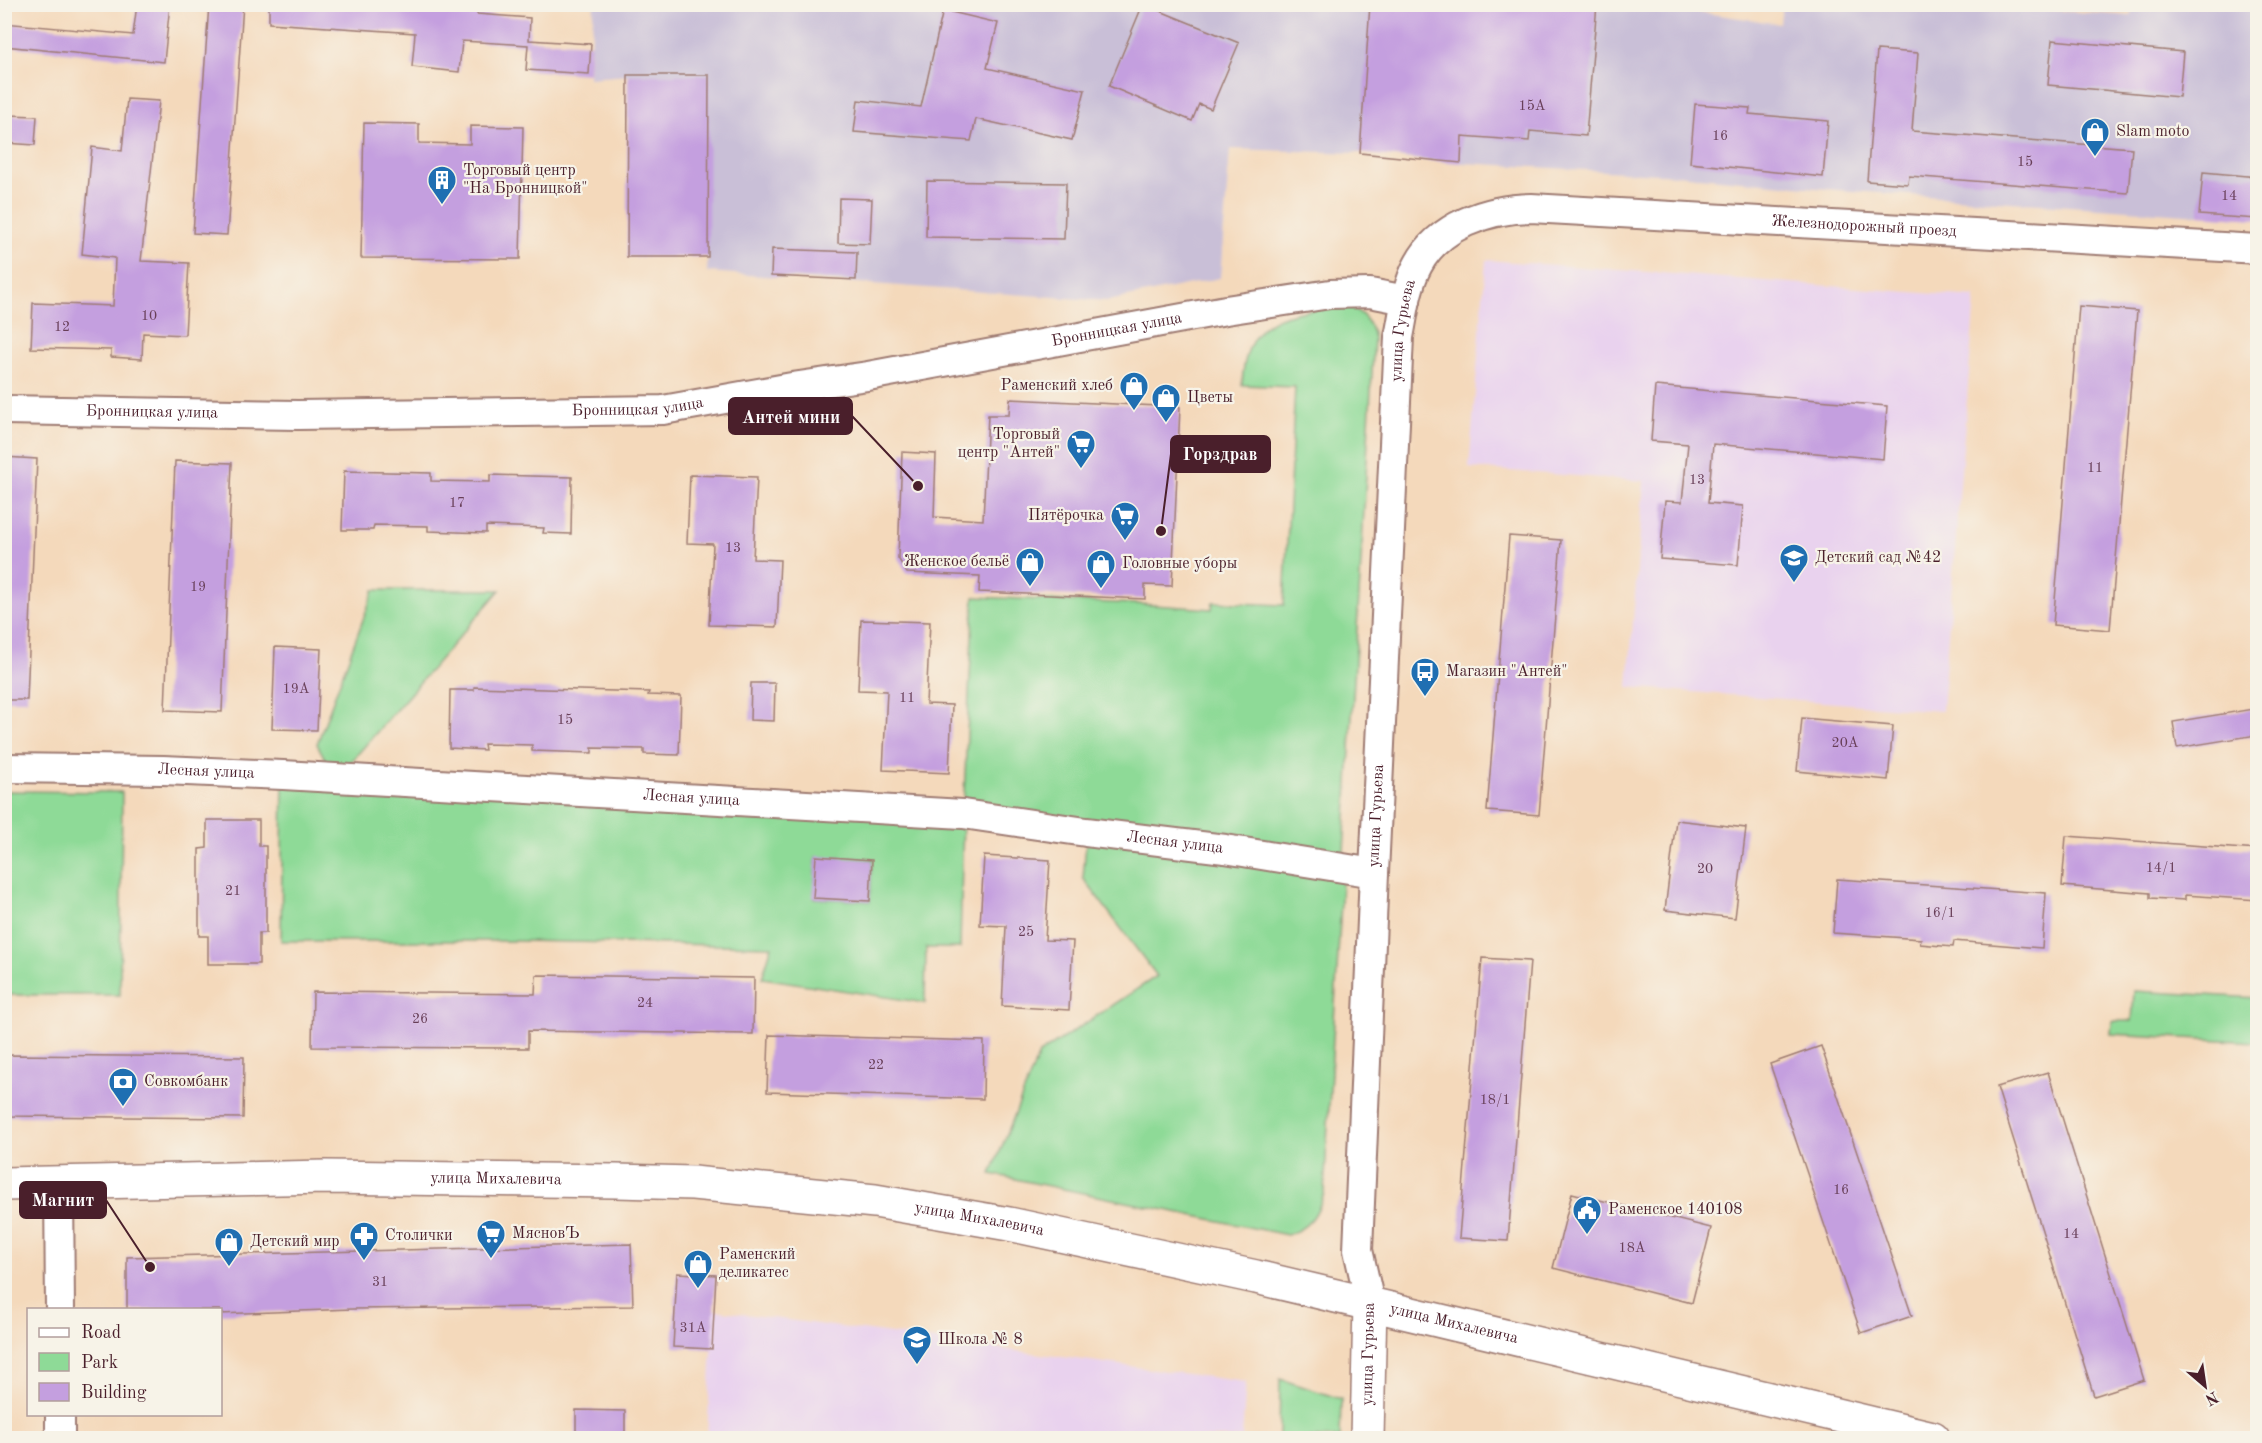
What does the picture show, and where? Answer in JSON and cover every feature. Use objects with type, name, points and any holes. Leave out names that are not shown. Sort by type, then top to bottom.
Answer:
[{"type":"main road","name":"улица Михалевича","points":[[4,1184],[334,1177],[693,1183],[875,1201],[985,1219],[1370,1303],[1933,1438]]},
{"type":"main road","name":"улица Гурьева","points":[[1366,1438],[1370,1303]]},
{"type":"street","name":"Железнодорожный проезд","points":[[1471,220],[1502,210],[1531,208],[2258,249]]},
{"type":"street","name":"улица Гурьева","points":[[1370,1303],[1358,1250],[1400,337],[1412,279],[1424,255],[1443,235],[1471,220]]},
{"type":"street","name":"Бронницкая улица","points":[[4,411],[298,415],[663,410],[984,356],[1226,310],[1330,294],[1370,293],[1406,300]]},
{"type":"street","name":"Лесная улица","points":[[4,768],[162,770],[282,775],[963,814],[1096,834],[1225,849],[1374,873]]},
{"type":"street","points":[[59,1183],[60,1308]]},
{"type":"street","points":[[60,1416],[60,1438]]},
{"type":"shaded area","points":[[594,4],[1644,4],[1780,24],[1782,4],[1967,4],[2131,16],[2133,5],[2257,5],[2257,219],[1838,190],[1677,175],[1429,161],[1360,153],[1230,149],[1220,278],[1108,301],[707,272],[708,257],[627,257],[628,75],[589,78]]},
{"type":"shaded area","name":"Детский сад №42","points":[[1486,260],[1975,297],[1942,711],[1628,687],[1644,481],[1469,468]]},
{"type":"shaded area","name":"Школа № 8","points":[[714,1310],[1246,1382],[1242,1438],[707,1438]]},
{"type":"green space","points":[[1345,305],[1356,310],[1365,318],[1371,327],[1374,339],[1324,1193],[1312,1219],[1295,1232],[1287,1235],[991,1174],[1039,1054],[1157,976],[1083,878],[1087,832],[963,815],[960,948],[926,948],[925,1003],[762,978],[772,946],[520,941],[281,941],[283,775],[336,779],[317,744],[374,590],[500,590],[337,778],[963,814],[974,597],[1212,609],[1213,602],[1284,605],[1295,387],[1242,385],[1245,361],[1251,343],[1261,330],[1273,321],[1305,311]],"holes":[[[816,857],[872,860],[870,901],[814,898]]]},
{"type":"green space","points":[[5,791],[122,792],[120,995],[5,995]]},
{"type":"green space","points":[[2134,991],[2257,998],[2257,1042],[2111,1034],[2112,1021],[2132,1021]]},
{"type":"green space","points":[[1280,1379],[1341,1399],[1340,1438],[1279,1438]]},
{"type":"building","points":[[137,4],[170,4],[164,62],[4,46],[4,23],[133,35]]},
{"type":"building","points":[[209,4],[243,4],[227,235],[193,233]]},
{"type":"building","points":[[269,4],[477,4],[477,14],[530,18],[529,40],[591,44],[589,74],[526,70],[528,45],[462,41],[459,72],[412,67],[415,33],[269,23]]},
{"type":"building","points":[[1143,4],[1239,43],[1211,109],[1199,104],[1192,121],[1109,86]]},
{"type":"building","points":[[1370,4],[1597,4],[1586,136],[1530,131],[1529,141],[1462,136],[1461,163],[1360,153]]},
{"type":"building","points":[[943,10],[998,23],[987,68],[1085,90],[1072,140],[976,119],[971,141],[854,132],[858,100],[921,107]]},
{"type":"building","points":[[2052,40],[2183,52],[2179,97],[2048,85]]},
{"type":"building","points":[[1877,50],[1918,53],[1912,131],[2132,148],[2128,193],[1909,176],[1908,184],[1867,181]]},
{"type":"building","points":[[628,75],[709,75],[708,257],[627,257]]},
{"type":"building","points":[[127,99],[159,101],[141,261],[189,263],[185,335],[143,333],[142,359],[111,357],[111,350],[31,348],[33,303],[113,306],[115,258],[82,254],[92,147],[122,151]]},
{"type":"building","points":[[1695,104],[1750,108],[1749,114],[1828,121],[1823,177],[1690,163]]},
{"type":"building","points":[[7,115],[37,116],[35,145],[5,143]]},
{"type":"building","name":"Торговый центр \"На Бронницкой\"","points":[[364,123],[419,124],[419,143],[470,144],[470,126],[523,127],[520,259],[361,258]]},
{"type":"building","points":[[2203,172],[2258,177],[2258,219],[2199,215]]},
{"type":"building","points":[[927,181],[1066,183],[1064,239],[926,237]]},
{"type":"building","points":[[839,198],[872,199],[870,244],[838,243]]},
{"type":"building","points":[[772,249],[857,252],[856,280],[771,276]]},
{"type":"building","points":[[2079,306],[2137,311],[2110,630],[2053,625]]},
{"type":"building","points":[[1655,386],[1887,406],[1883,459],[1713,444],[1708,503],[1743,506],[1738,565],[1660,559],[1665,501],[1682,502],[1688,444],[1651,441]]},
{"type":"building","name":"Торговый центр \"Антей\"","points":[[1010,399],[1180,407],[1172,586],[1145,585],[1145,599],[979,592],[980,576],[907,573],[898,558],[902,452],[936,454],[934,517],[983,520],[988,415],[1009,415]]},
{"type":"building","points":[[4,457],[37,459],[27,700],[4,700]]},
{"type":"building","points":[[175,461],[232,463],[222,712],[165,710]]},
{"type":"building","points":[[344,471],[431,473],[431,481],[490,482],[490,475],[572,477],[571,534],[543,533],[544,528],[486,526],[486,533],[428,531],[428,526],[374,525],[373,530],[342,530]]},
{"type":"building","points":[[690,475],[757,477],[753,559],[780,560],[777,627],[709,625],[713,544],[687,543]]},
{"type":"building","points":[[1509,536],[1561,540],[1539,815],[1487,811]]},
{"type":"building","points":[[861,620],[930,622],[926,704],[952,705],[949,773],[883,770],[887,691],[858,690]]},
{"type":"building","points":[[275,647],[321,649],[317,730],[272,729]]},
{"type":"building","points":[[751,683],[775,683],[774,721],[750,720]]},
{"type":"building","points":[[474,687],[649,692],[648,695],[681,696],[679,755],[644,754],[644,749],[592,748],[592,753],[532,751],[532,745],[484,744],[485,750],[449,748],[450,690],[474,690]]},
{"type":"building","points":[[2253,709],[2257,735],[2177,748],[2173,722]]},
{"type":"building","points":[[1802,718],[1893,726],[1888,780],[1797,771]]},
{"type":"building","points":[[207,820],[259,820],[259,846],[266,846],[266,933],[259,933],[259,964],[208,964],[208,936],[199,936],[199,849],[207,848]]},
{"type":"building","points":[[1676,820],[1746,828],[1735,918],[1665,910]]},
{"type":"building","points":[[2066,836],[2258,850],[2258,900],[2185,895],[2185,900],[2150,898],[2150,893],[2062,886]]},
{"type":"building","points":[[816,856],[872,860],[870,901],[813,898]]},
{"type":"building","points":[[984,856],[1050,860],[1045,940],[1073,941],[1069,1010],[1002,1006],[1006,926],[980,925]]},
{"type":"building","points":[[1837,879],[2046,893],[2042,948],[1954,941],[1953,947],[1920,944],[1921,939],[1833,933]]},
{"type":"building","points":[[1482,958],[1530,961],[1508,1241],[1459,1238]]},
{"type":"building","points":[[536,975],[754,978],[753,1034],[528,1031],[528,1048],[312,1047],[313,992],[535,994]]},
{"type":"building","points":[[769,1035],[984,1041],[983,1099],[767,1092]]},
{"type":"building","points":[[1821,1046],[1912,1316],[1861,1333],[1770,1064]]},
{"type":"building","points":[[4,1055],[244,1057],[243,1118],[4,1116]]},
{"type":"building","points":[[2048,1072],[2144,1380],[2094,1396],[1997,1087]]},
{"type":"building","points":[[1572,1193],[1711,1228],[1692,1303],[1553,1268]]},
{"type":"building","points":[[631,1244],[633,1306],[352,1309],[222,1314],[222,1308],[127,1308],[127,1257]]},
{"type":"building","points":[[677,1273],[716,1275],[712,1349],[673,1347]]},
{"type":"building","points":[[576,1410],[625,1411],[625,1438],[576,1438]]},
{"type":"place","name":"Slam moto","points":[[2095,158]]},
{"type":"place","name":"Торговый центр \"На Бронницкой\"","points":[[442,206]]},
{"type":"place","name":"Раменский хлеб","points":[[1134,412]]},
{"type":"place","name":"Цветы","points":[[1166,424]]},
{"type":"place","name":"Торговый центр \"Антей\"","points":[[1081,470]]},
{"type":"place","name":"Антей мини","points":[[918,486]]},
{"type":"place","name":"Горздрав","points":[[1161,531]]},
{"type":"place","name":"Пятёрочка","points":[[1125,542]]},
{"type":"place","name":"Детский сад №42","points":[[1794,584]]},
{"type":"place","name":"Женское бельё","points":[[1030,588]]},
{"type":"place","name":"Головные уборы","points":[[1101,590]]},
{"type":"place","name":"Магазин \"Антей\"","points":[[1425,698]]},
{"type":"place","name":"Совкомбанк","points":[[123,1108]]},
{"type":"place","name":"Раменское 140108","points":[[1587,1236]]},
{"type":"place","name":"МясновЪ","points":[[491,1260]]},
{"type":"place","name":"Столички","points":[[364,1262]]},
{"type":"place","name":"Магнит","points":[[150,1267]]},
{"type":"place","name":"Детский мир","points":[[229,1268]]},
{"type":"place","name":"Раменский деликатес","points":[[698,1290]]},
{"type":"place","name":"Школа № 8","points":[[917,1366]]}]
